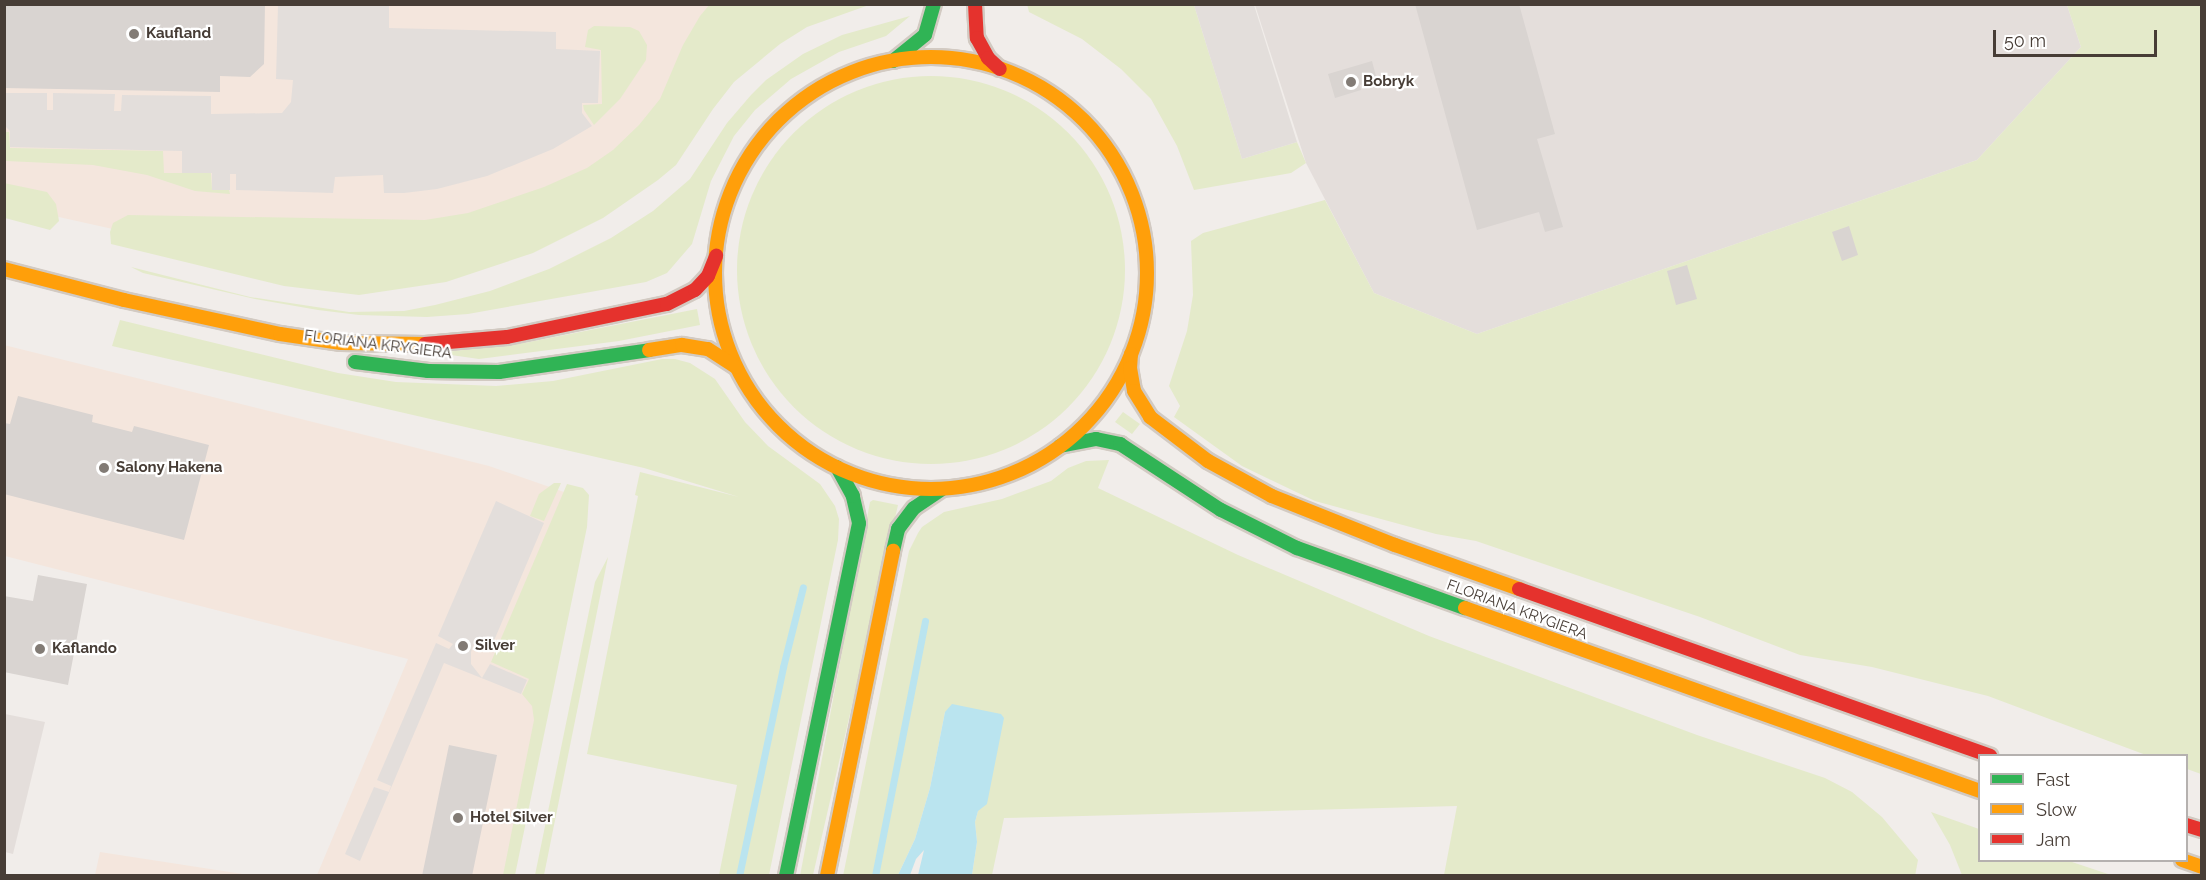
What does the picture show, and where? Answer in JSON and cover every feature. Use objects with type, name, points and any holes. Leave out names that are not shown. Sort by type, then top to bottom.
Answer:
[{"type":"main road","points":[[893,62],[925,34],[934,4]]},
{"type":"main road","points":[[975,4],[973,17],[977,38],[988,58],[1000,69]]},
{"type":"main road","points":[[947,58],[1000,69],[1048,93],[1077,115],[1112,156],[1129,188],[1141,222],[1147,276],[1143,311],[1131,354],[1119,379],[1099,409],[1060,447],[1012,473],[978,484],[942,489],[888,485],[837,467],[806,449],[778,426],[755,398],[736,367],[719,316],[715,280],[720,226],[731,192],[747,160],[769,131],[795,106],[825,86],[858,71],[893,62],[947,58]]},
{"type":"main road","name":"FLORIANA KRYGIERA","points":[[4,269],[234,326],[341,343],[406,345],[463,342],[550,329],[678,300],[702,283],[716,256]]},
{"type":"main road","name":"FLORIANA KRYGIERA","points":[[124,300],[200,330],[290,350]]},
{"type":"main road","name":"FLORIANA KRYGIERA","points":[[335,359],[428,370],[499,372],[682,345],[708,349],[736,367]]},
{"type":"main road","name":"FLORIANA KRYGIERA","points":[[1131,354],[1130,368],[1134,391],[1150,417],[1208,461],[1272,496],[1395,545],[1984,754]]},
{"type":"main road","name":"FLORIANA KRYGIERA","points":[[1060,447],[1096,439],[1120,444],[1198,497],[1243,523],[1297,548],[1978,790]]},
{"type":"main road","points":[[786,876],[859,523],[853,496],[837,467]]},
{"type":"main road","points":[[826,876],[898,529],[914,508],[942,489]]},
{"type":"main road","points":[[2185,862],[2202,867]]},
{"type":"shaded area","points":[[5,5],[768,5],[593,171],[500,216],[189,246],[5,205]]},
{"type":"shaded area","points":[[278,5],[389,5],[389,28],[556,32],[556,49],[600,51],[598,103],[582,103],[582,113],[592,126],[553,149],[487,176],[437,189],[404,193],[384,193],[383,175],[335,177],[333,193],[236,190],[236,174],[230,174],[230,190],[212,190],[212,173],[182,173],[182,151],[10,147],[10,131],[5,126],[5,93],[47,93],[47,110],[53,110],[53,93],[115,94],[114,111],[121,111],[122,95],[211,96],[211,114],[282,113],[291,102],[293,80],[276,79]]},
{"type":"shaded area","points":[[1194,5],[1254,5],[1297,142],[1242,159]]},
{"type":"shaded area","points":[[1255,5],[2067,5],[2081,47],[1977,160],[1477,334],[1374,293],[1306,163]]},
{"type":"shaded area","points":[[4,345],[489,466],[587,500],[511,875],[317,875],[408,659],[5,556]]},
{"type":"shaded area","name":"Silver","points":[[496,501],[544,523],[490,650],[474,643],[471,664],[482,678],[490,664],[527,680],[521,694],[444,663],[360,861],[345,854],[374,787],[389,792],[391,786],[377,780],[436,643],[449,649],[453,644],[438,636]]},
{"type":"shaded area","points":[[5,714],[45,722],[13,854],[5,852]]},
{"type":"shaded area","points":[[100,852],[249,875],[95,875]]},
{"type":"green space","points":[[710,4],[869,5],[807,27],[780,44],[734,82],[676,165],[603,218],[533,253],[446,282],[359,295],[284,286],[111,244],[110,232],[113,223],[128,215],[425,220],[468,213],[544,187],[587,168],[613,150],[639,125],[660,99],[683,45]]},
{"type":"green space","points":[[1027,4],[1194,5],[1242,159],[1297,142],[1306,163],[1291,173],[1194,190],[1177,146],[1151,99],[1121,69],[1082,39],[1029,12]]},
{"type":"green space","points":[[2067,5],[2201,5],[2201,774],[2188,769],[2188,754],[2143,754],[1988,696],[1872,667],[1800,655],[1700,617],[1476,541],[1436,534],[1315,501],[1242,466],[1174,417],[1180,406],[1169,386],[1187,331],[1193,295],[1191,241],[1203,233],[1325,200],[1374,293],[1477,334],[1977,160],[2081,47]]},
{"type":"green space","points":[[910,16],[886,36],[839,52],[791,79],[755,110],[734,136],[711,181],[692,244],[667,273],[646,282],[468,314],[427,317],[359,315],[318,310],[255,299],[143,273],[131,267],[250,297],[349,312],[404,311],[490,291],[549,269],[611,238],[653,211],[690,179],[727,123],[751,95],[766,80],[803,54],[842,35]]},
{"type":"green space","points":[[594,26],[630,27],[639,31],[647,45],[646,60],[620,99],[594,125],[583,105],[602,104],[601,50],[585,47],[588,30]]},
{"type":"green space","points":[[931,76],[969,80],[1005,91],[1039,109],[1068,133],[1092,162],[1110,196],[1121,232],[1125,270],[1121,308],[1110,344],[1092,378],[1068,407],[1039,431],[1005,449],[969,460],[931,464],[893,460],[857,449],[823,431],[794,407],[770,378],[752,344],[741,308],[737,270],[741,232],[752,196],[770,162],[794,133],[823,109],[857,91],[893,80]]},
{"type":"green space","points":[[4,132],[9,132],[10,148],[163,151],[164,173],[211,173],[212,189],[229,190],[230,194],[195,191],[147,175],[93,165],[6,161]]},
{"type":"green space","points":[[4,183],[47,192],[56,204],[59,221],[50,230],[5,218]]},
{"type":"green space","points":[[697,309],[700,325],[619,341],[479,359],[437,353],[524,343]]},
{"type":"green space","points":[[120,320],[338,373],[396,382],[496,386],[553,381],[662,359],[675,359],[690,363],[715,379],[745,422],[768,446],[820,484],[835,506],[839,519],[838,540],[769,875],[719,875],[737,785],[587,754],[638,496],[635,495],[640,472],[739,497],[644,468],[112,346]]},
{"type":"green space","points":[[1123,412],[1140,424],[1132,434],[1115,422]]},
{"type":"green space","points":[[1109,460],[1098,488],[1238,555],[1429,636],[1697,735],[1825,778],[1852,792],[1882,817],[1918,860],[1915,876],[1444,875],[1457,806],[1004,818],[992,875],[972,875],[977,842],[975,822],[978,811],[945,712],[930,788],[915,839],[898,875],[843,876],[909,551],[918,533],[922,527],[944,512],[1002,499],[1051,481],[1068,468],[1086,461]]},
{"type":"green space","points":[[554,483],[561,483],[544,521],[530,516],[539,494]]},
{"type":"green space","points":[[567,484],[583,488],[589,495],[587,527],[515,875],[503,875],[534,720],[532,706],[522,694],[529,679],[491,662]]},
{"type":"green space","points":[[873,500],[898,505],[813,875],[800,876],[870,502]]},
{"type":"green space","points":[[608,557],[544,875],[535,875],[595,582]]},
{"type":"green space","points":[[1931,812],[1978,829],[1978,862],[2072,862],[2111,875],[1962,875],[1950,845]]},
{"type":"water","points":[[952,704],[1001,714],[1004,718],[987,804],[978,811],[975,822],[977,842],[972,875],[918,875],[924,850],[916,859],[910,875],[898,875],[915,839],[930,788],[945,712]]},
{"type":"building","name":"Kaufland","points":[[4,4],[265,4],[264,64],[250,77],[220,76],[220,92],[4,88]]},
{"type":"building","points":[[1415,4],[1519,4],[1555,134],[1537,139],[1563,227],[1545,232],[1539,212],[1477,230]]},
{"type":"building","points":[[1372,61],[1377,80],[1360,85],[1361,90],[1335,98],[1328,74]]},
{"type":"building","points":[[1849,226],[1858,255],[1842,261],[1832,232]]},
{"type":"building","points":[[1687,265],[1697,299],[1676,305],[1667,271]]},
{"type":"building","name":"Salony Hakena","points":[[18,396],[93,415],[92,422],[132,432],[134,426],[209,445],[184,540],[4,494],[4,423],[10,424]]},
{"type":"building","name":"Kaflando","points":[[38,575],[87,584],[68,685],[4,672],[4,596],[33,601]]},
{"type":"building","name":"Hotel Silver","points":[[449,745],[497,755],[472,876],[422,876]]},
{"type":"waterway","points":[[739,876],[783,667],[803,587]]},
{"type":"waterway","points":[[875,876],[925,621]]},
{"type":"traffic: fast","points":[[893,61],[925,35],[934,4]]},
{"type":"traffic: fast","points":[[355,362],[428,371],[499,372],[649,350]]},
{"type":"traffic: fast","points":[[1060,446],[1096,439],[1120,444],[1221,510],[1297,548],[1465,608]]},
{"type":"traffic: fast","points":[[786,876],[859,523],[853,496],[837,467]]},
{"type":"traffic: fast","points":[[893,551],[898,529],[914,508],[942,489]]},
{"type":"traffic: slow","points":[[931,57],[973,62],[1014,74],[1033,83],[1068,106],[1098,136],[1121,171],[1130,190],[1142,231],[1147,273],[1142,315],[1130,356],[1121,375],[1098,410],[1068,440],[1033,463],[1014,472],[973,484],[931,489],[889,484],[848,472],[829,463],[794,440],[764,410],[741,375],[732,356],[720,315],[715,273],[720,231],[732,190],[741,171],[764,136],[794,106],[829,83],[848,74],[889,62],[931,57]]},
{"type":"traffic: slow","points":[[4,269],[124,300],[280,334],[341,343],[425,344]]},
{"type":"traffic: slow","points":[[649,350],[682,345],[708,349],[736,367]]},
{"type":"traffic: slow","points":[[1131,354],[1130,368],[1134,391],[1150,417],[1208,461],[1272,496],[1395,545],[1519,589]]},
{"type":"traffic: slow","points":[[827,876],[893,551]]},
{"type":"traffic: slow","points":[[1465,608],[1978,790]]},
{"type":"traffic: slow","points":[[2188,862],[2202,867]]},
{"type":"traffic: jam","points":[[975,4],[977,38],[988,58],[1000,69]]},
{"type":"traffic: jam","points":[[425,344],[507,337],[667,304],[695,290],[708,276],[716,256]]},
{"type":"traffic: jam","points":[[1519,589],[1984,754]]},
{"type":"traffic: jam","points":[[2188,826],[2202,830]]},
{"type":"place","name":"Kaufland","points":[[134,34]]},
{"type":"place","name":"Bobryk","points":[[1351,82]]},
{"type":"place","name":"Salony Hakena","points":[[104,468]]},
{"type":"place","name":"Silver","points":[[463,646]]},
{"type":"place","name":"Kaflando","points":[[40,649]]},
{"type":"place","name":"Hotel Silver","points":[[458,818]]}]
